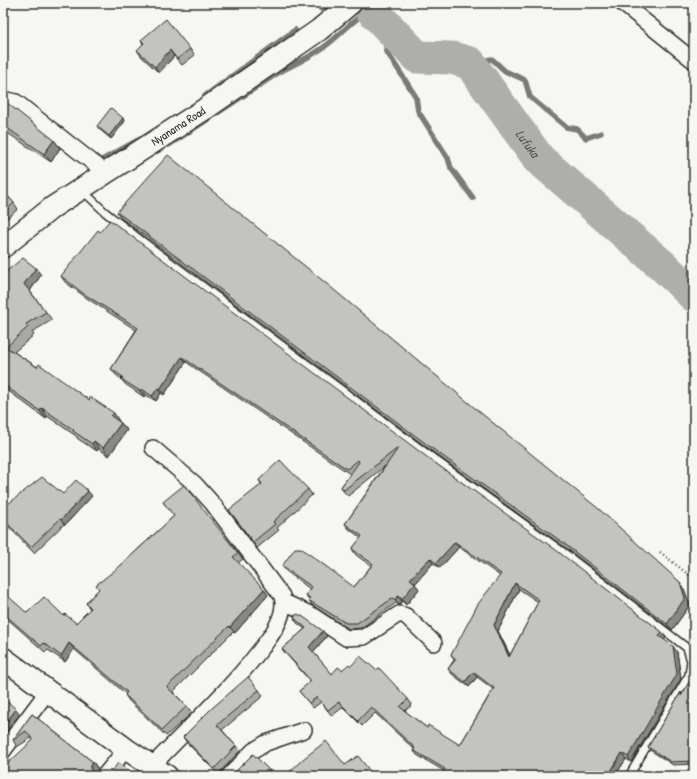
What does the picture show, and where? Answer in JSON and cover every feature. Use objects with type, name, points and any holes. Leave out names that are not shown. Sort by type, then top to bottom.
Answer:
[{"type":"street","name":"Nyanama Road","points":[[3,247],[53,207],[257,73],[319,30],[351,3]]},
{"type":"street","points":[[622,3],[694,61]]},
{"type":"street","points":[[3,99],[16,102],[106,173]]},
{"type":"street","points":[[3,658],[126,749],[159,771],[268,640],[283,610],[284,602],[282,596],[213,504],[194,484],[153,448]]},
{"type":"street","points":[[284,602],[310,614],[346,638],[364,636],[393,616],[399,614],[406,616],[434,643]]},
{"type":"street","points":[[3,751],[48,691]]},
{"type":"street","points":[[228,776],[253,751],[266,743],[304,730]]},
{"type":"street","points":[[104,776],[126,749]]},
{"type":"lane","points":[[82,189],[105,212],[138,238],[438,462],[563,552],[686,648],[691,661],[689,675],[629,776]]},
{"type":"path","points":[[660,552],[694,579]]},
{"type":"building","points":[[166,19],[190,49],[177,59],[170,50],[155,67],[137,50],[144,43],[141,40]]},
{"type":"building","points":[[3,101],[54,140],[44,154],[3,125]]},
{"type":"building","points":[[111,108],[123,118],[109,136],[97,126]]},
{"type":"building","points":[[168,155],[327,284],[476,409],[600,510],[680,582],[685,598],[667,624],[562,542],[437,452],[117,212]]},
{"type":"building","points":[[3,191],[14,203],[3,213]]},
{"type":"building","points":[[110,220],[431,460],[556,550],[662,632],[659,636],[673,646],[677,674],[628,757],[622,753],[608,776],[441,776],[445,769],[413,750],[415,748],[371,707],[358,721],[339,702],[328,710],[317,697],[309,703],[299,691],[311,681],[282,649],[306,628],[294,618],[297,614],[323,631],[309,647],[332,674],[338,667],[342,670],[349,664],[351,666],[360,656],[376,670],[379,668],[408,699],[400,707],[427,728],[428,725],[460,745],[494,688],[473,672],[465,682],[448,669],[456,659],[451,655],[478,604],[501,574],[455,542],[436,563],[430,558],[410,579],[415,583],[402,599],[398,596],[395,600],[393,598],[357,623],[346,623],[308,600],[310,598],[306,595],[312,587],[282,566],[295,548],[301,548],[354,587],[373,564],[352,549],[362,536],[345,524],[399,447],[344,490],[341,487],[359,462],[358,460],[347,469],[182,357],[160,389],[158,388],[152,396],[142,389],[140,391],[121,379],[123,377],[111,369],[138,328],[84,294],[61,276],[98,230],[100,232]],"holes":[[[515,583],[539,600],[509,657],[494,625]]]},
{"type":"building","points":[[23,258],[36,268],[24,284],[46,312],[26,324],[28,327],[6,347],[37,367],[39,364],[89,400],[90,397],[114,413],[111,416],[121,423],[103,448],[94,441],[92,444],[42,408],[40,411],[3,384],[3,274]]},
{"type":"building","points":[[280,460],[308,489],[273,522],[275,524],[253,542],[229,510],[262,484],[259,480]]},
{"type":"building","points":[[42,477],[63,494],[76,480],[88,491],[61,520],[60,519],[31,547],[4,520],[3,521],[3,498],[8,504]]},
{"type":"building","points":[[184,485],[238,553],[233,557],[264,589],[230,627],[229,626],[167,687],[187,706],[162,730],[125,695],[127,692],[69,643],[61,656],[44,643],[41,646],[3,613],[3,606],[9,597],[27,613],[44,597],[64,616],[65,614],[76,623],[91,608],[86,603],[99,589],[96,585],[119,567],[174,516],[163,502]]},
{"type":"building","points":[[694,674],[694,761],[671,762],[648,747],[681,692],[681,696]]},
{"type":"building","points":[[248,677],[259,690],[217,725],[236,746],[214,769],[183,737],[211,709]]},
{"type":"building","points":[[3,698],[16,709],[3,727]]},
{"type":"building","points":[[32,714],[93,762],[90,768],[94,776],[3,776],[3,768],[33,740],[26,731],[13,740]]},
{"type":"building","points":[[326,741],[345,765],[358,756],[374,776],[285,776],[303,759]]},
{"type":"building","points":[[253,754],[275,776],[231,776]]},
{"type":"building","points":[[118,763],[136,776],[104,776],[107,773],[109,775]]},
{"type":"waterway","points":[[321,9],[328,3]]},
{"type":"waterway","name":"Lufuka","points":[[368,3],[371,9],[417,57],[452,58],[470,63],[539,159],[663,266],[694,296]]},
{"type":"waterway","points":[[169,145],[281,71],[321,49],[356,19],[371,9]]},
{"type":"waterway","points":[[381,18],[387,52],[416,97],[418,111],[448,158],[451,168],[473,198]]},
{"type":"waterway","points":[[205,96],[295,30]]},
{"type":"waterway","points":[[470,63],[492,59],[505,71],[525,80],[530,97],[566,127],[577,129],[586,138],[601,133]]},
{"type":"waterway","points":[[102,160],[140,139]]}]
